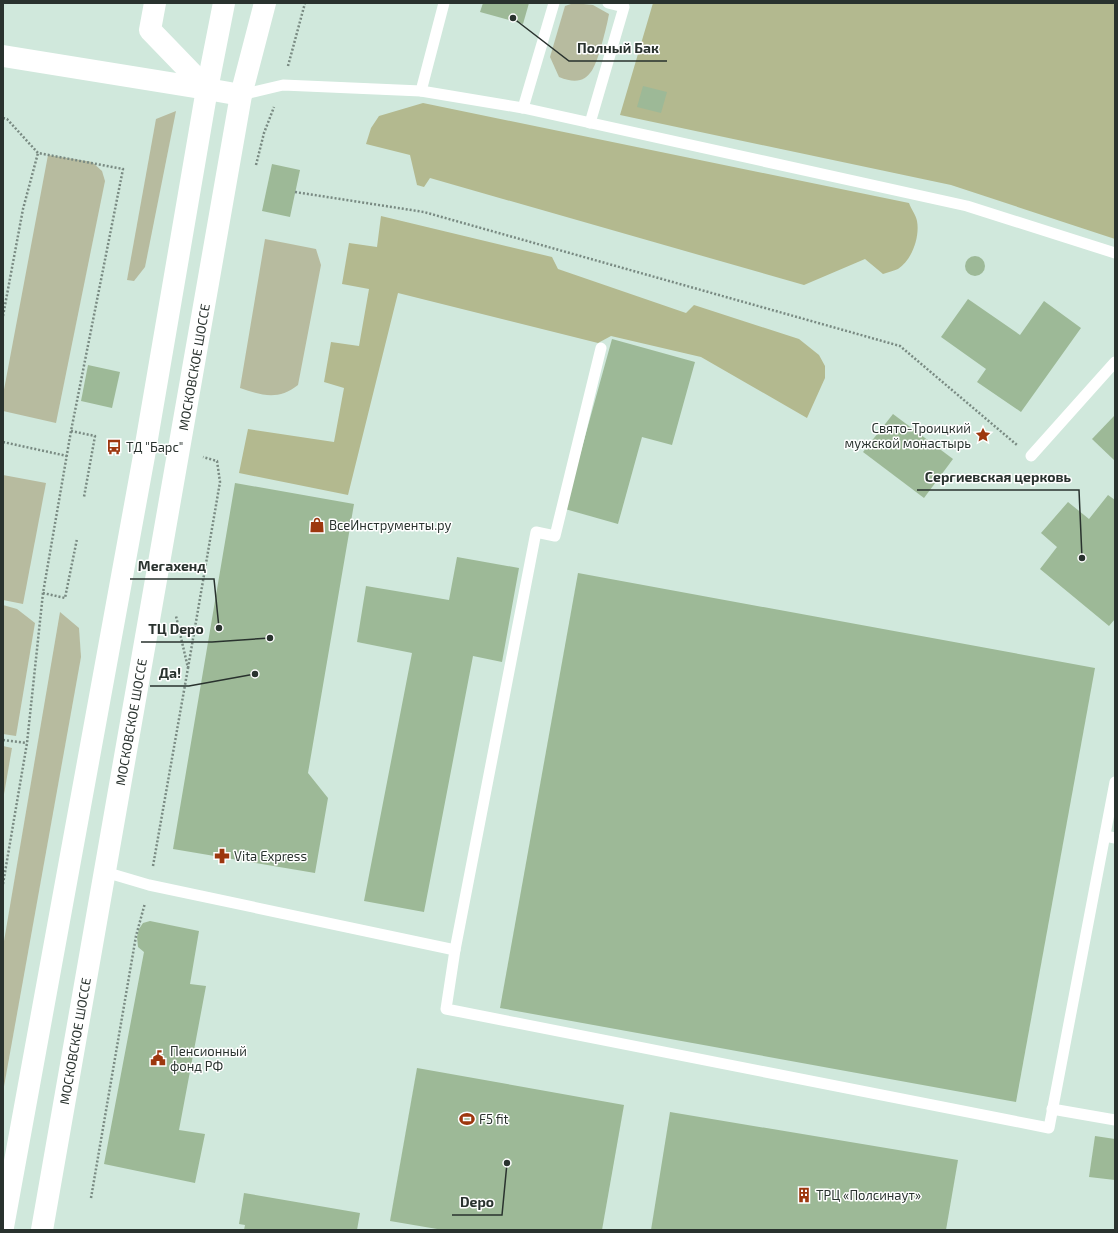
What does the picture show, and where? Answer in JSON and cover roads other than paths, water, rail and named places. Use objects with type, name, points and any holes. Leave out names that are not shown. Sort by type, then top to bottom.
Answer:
[{"type":"main road","points":[[155,3],[150,30],[207,89]]},
{"type":"main road","points":[[3,1228],[144,456],[207,89],[224,3]]},
{"type":"main road","name":"МОСКОВСКОЕ ШОССЕ","points":[[42,1230],[242,95],[265,3]]},
{"type":"main road","points":[[3,56],[242,95]]},
{"type":"lane","points":[[421,91],[444,3]]},
{"type":"lane","points":[[523,108],[554,3]]},
{"type":"lane","points":[[590,123],[624,7],[608,3]]},
{"type":"lane","points":[[242,95],[284,85],[421,91],[523,108],[968,206],[1115,253]]},
{"type":"lane","points":[[601,348],[555,536],[536,532],[455,950],[446,1009],[1049,1128],[1110,837],[1115,782]]},
{"type":"lane","points":[[1031,456],[1115,362]]},
{"type":"lane","points":[[105,872],[149,886],[455,950]]},
{"type":"lane","points":[[1052,1109],[1115,1120]]},
{"type":"place","name":"Полный Бак","points":[[513,18]]},
{"type":"place","name":"Свято-Троицкий мужской монастырь","points":[[983,435]]},
{"type":"place","name":"ТД \"Барс\"","points":[[114,447]]},
{"type":"place","name":"ВсеИнструменты.ру","points":[[317,525]]},
{"type":"place","name":"Сергиевская церковь","points":[[1082,558]]},
{"type":"place","name":"Мегахенд","points":[[219,628]]},
{"type":"place","name":"ТЦ Depo","points":[[270,638]]},
{"type":"place","name":"Да!","points":[[255,674]]},
{"type":"place","name":"Vita Express","points":[[222,856]]},
{"type":"place","name":"Пенсионный фонд РФ","points":[[158,1058]]},
{"type":"place","name":"F5 fit","points":[[467,1119]]},
{"type":"place","name":"Depo","points":[[507,1163]]},
{"type":"place","name":"ТРЦ «Полсинаут»","points":[[804,1195]]}]
